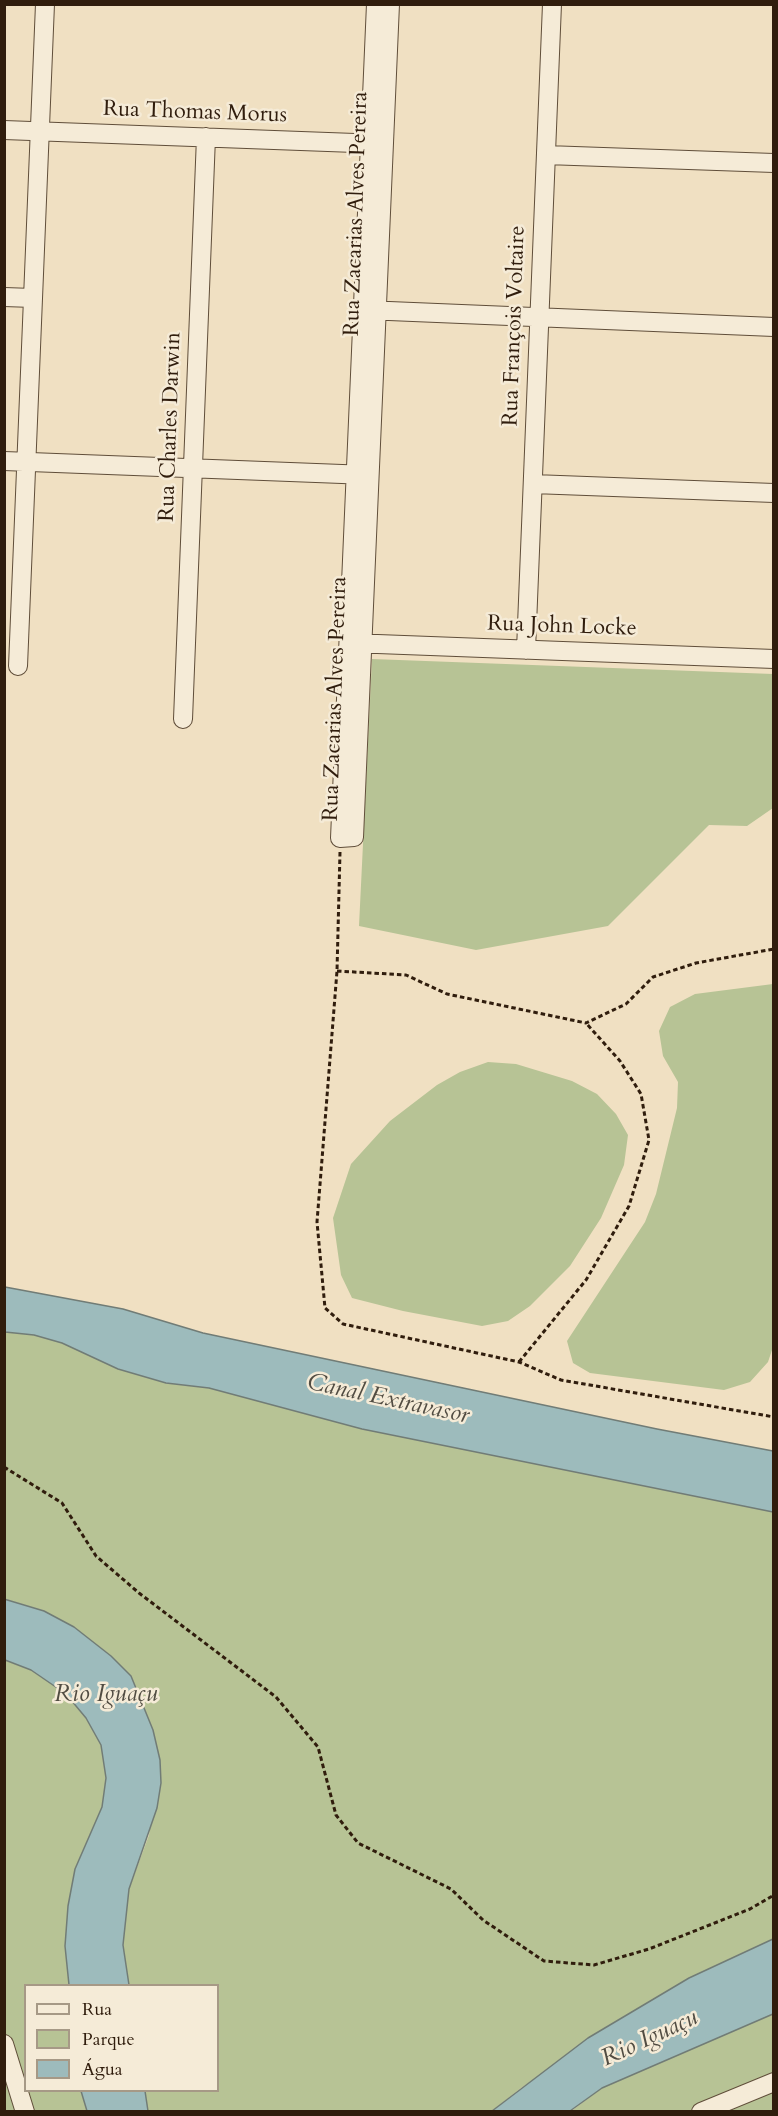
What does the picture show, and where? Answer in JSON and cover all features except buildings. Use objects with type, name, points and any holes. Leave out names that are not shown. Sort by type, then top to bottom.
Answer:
[{"type":"street","points":[[18,666],[45,4]]},
{"type":"street","name":"Rua Zacarias Alves Pereira","points":[[340,838],[355,643],[363,475],[377,144],[376,4]]},
{"type":"street","name":"Rua Zacarias Alves Pereira","points":[[377,144],[390,4]]},
{"type":"street","name":"Rua François Voltaire","points":[[526,650],[552,4]]},
{"type":"street","name":"Rua Thomas Morus","points":[[4,130],[377,144]]},
{"type":"street","name":"Rua Charles Darwin","points":[[183,719],[206,137]]},
{"type":"street","points":[[546,154],[774,163]]},
{"type":"street","points":[[4,297],[33,298]]},
{"type":"street","points":[[370,310],[774,327]]},
{"type":"street","points":[[4,462],[363,475]]},
{"type":"street","points":[[533,484],[774,494]]},
{"type":"street","name":"Rua John Locke","points":[[355,643],[774,659]]},
{"type":"street","points":[[4,2044],[25,2112]]},
{"type":"street","points":[[701,2112],[774,2082]]},
{"type":"path","points":[[340,838],[337,971],[317,1222],[325,1308],[343,1324],[519,1362],[561,1380],[774,1417]]},
{"type":"path","points":[[586,1023],[626,1004],[653,977],[696,963],[774,949]]},
{"type":"path","points":[[337,971],[406,975],[447,993],[586,1023],[620,1061],[641,1094],[649,1140],[629,1206],[592,1271],[519,1362]]},
{"type":"path","points":[[4,1467],[62,1503],[96,1556],[139,1593],[276,1697],[318,1746],[336,1815],[358,1843],[451,1889],[483,1920],[544,1961],[594,1965],[669,1941],[750,1909],[774,1895]]},
{"type":"green space","points":[[372,659],[773,674],[773,808],[747,826],[709,825],[608,926],[476,950],[359,926]]},
{"type":"green space","points":[[773,984],[774,1344],[768,1362],[750,1382],[724,1390],[590,1373],[573,1363],[567,1341],[645,1222],[656,1194],[677,1108],[678,1082],[663,1056],[659,1031],[670,1007],[695,994]]},
{"type":"green space","points":[[488,1062],[516,1064],[572,1081],[597,1094],[616,1114],[628,1135],[624,1165],[601,1218],[570,1266],[530,1306],[508,1321],[482,1326],[403,1311],[352,1298],[341,1275],[333,1218],[351,1164],[390,1121],[437,1085],[460,1072]]},
{"type":"green space","points":[[4,1332],[34,1335],[62,1343],[118,1369],[166,1383],[209,1388],[362,1429],[773,1512],[773,1939],[689,1978],[521,2088],[492,2111],[148,2111],[145,2092],[219,2092],[219,1984],[129,1984],[123,1945],[124,1921],[129,1889],[149,1835],[160,1760],[153,1730],[131,1676],[111,1656],[74,1627],[44,1611],[5,1599]]},
{"type":"green space","points":[[4,1660],[31,1670],[66,1694],[86,1718],[101,1745],[106,1778],[102,1807],[75,1869],[65,1946],[69,1984],[24,1984],[24,2092],[81,2092],[87,2111],[5,2111]]},
{"type":"green space","points":[[773,2014],[773,2111],[570,2112],[602,2088]]},
{"type":"water","name":"Canal Extravasor","points":[[5,1287],[123,1309],[203,1333],[657,1429],[773,1451],[773,1512],[362,1429],[209,1388],[166,1383],[118,1369],[62,1343],[34,1335],[5,1332]]},
{"type":"water","name":"Rio Iguaçu","points":[[4,1599],[44,1611],[74,1627],[111,1656],[131,1676],[153,1730],[160,1760],[161,1783],[157,1808],[129,1889],[123,1945],[129,1984],[69,1984],[65,1946],[68,1906],[75,1869],[102,1807],[106,1778],[101,1745],[86,1718],[66,1694],[31,1670],[5,1660]]},
{"type":"water","name":"Rio Iguaçu","points":[[773,1939],[773,2014],[602,2088],[570,2111],[492,2111],[588,2038],[689,1978]]},
{"type":"water","points":[[81,2092],[145,2092],[148,2111],[87,2111]]}]
